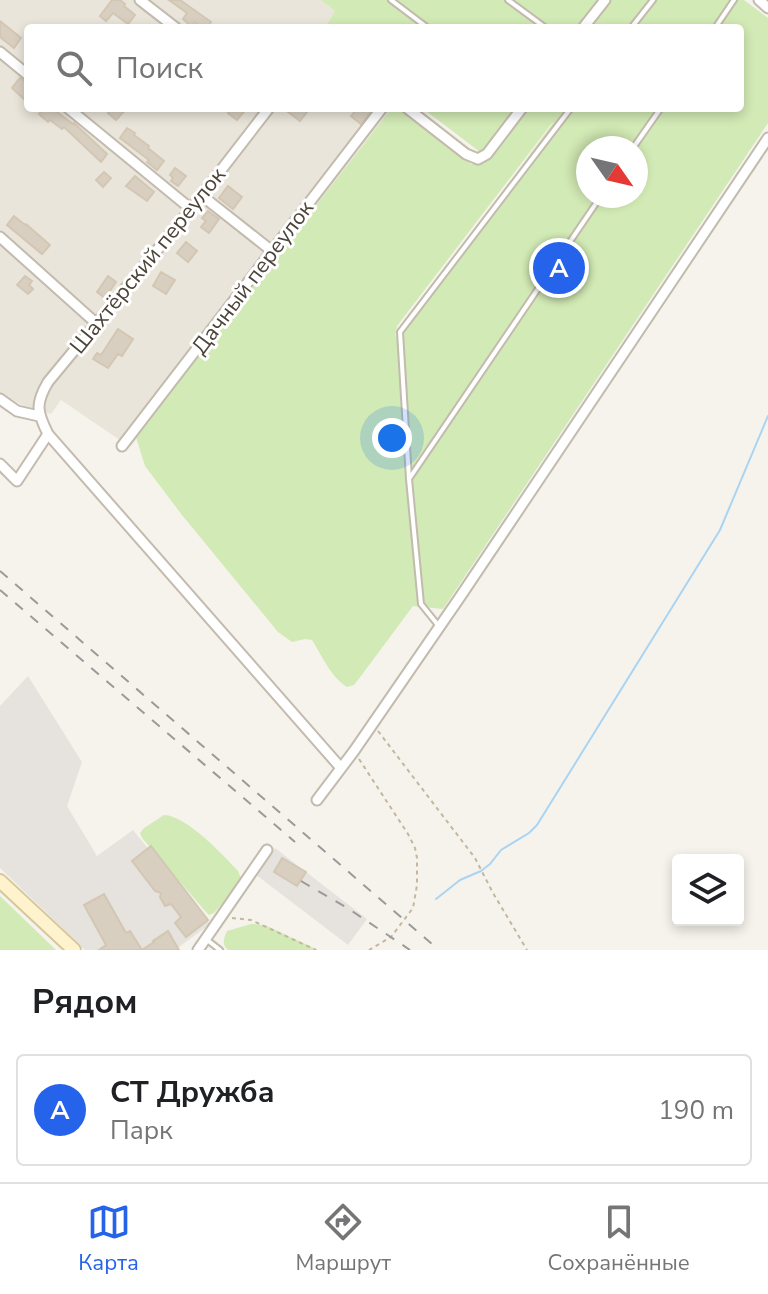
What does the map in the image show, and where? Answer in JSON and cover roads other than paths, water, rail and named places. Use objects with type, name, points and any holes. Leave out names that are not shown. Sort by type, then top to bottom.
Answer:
[{"type":"main road","points":[[0,881],[74,950]]},
{"type":"street","points":[[140,0],[171,24]]},
{"type":"street","points":[[586,24],[605,0]]},
{"type":"street","points":[[759,0],[768,8]]},
{"type":"street","points":[[0,52],[24,72]]},
{"type":"street","points":[[73,112],[191,209]]},
{"type":"street","name":"Шахтёрский переулок","points":[[39,416],[38,401],[48,382],[191,209],[266,112]]},
{"type":"street","name":"Дачный переулок","points":[[122,446],[379,112]]},
{"type":"street","points":[[412,112],[466,154],[478,159],[487,154],[519,112]]},
{"type":"street","points":[[317,800],[354,751],[768,138]]},
{"type":"street","points":[[201,195],[272,251]]},
{"type":"street","points":[[0,237],[97,324]]},
{"type":"street","points":[[0,399],[17,411],[39,416],[48,434],[341,768]]},
{"type":"street","points":[[0,464],[17,481],[48,434]]},
{"type":"street","points":[[198,950],[267,850]]},
{"type":"lane","points":[[391,0],[423,24]]},
{"type":"lane","points":[[508,0],[541,24]]},
{"type":"lane","points":[[634,24],[653,0]]},
{"type":"lane","points":[[718,24],[734,0]]},
{"type":"lane","points":[[439,626],[421,604],[400,332],[568,112]]},
{"type":"lane","points":[[641,136],[658,112]]},
{"type":"lane","points":[[409,479],[593,208]]},
{"type":"lane","points":[[206,939],[220,950]]},
{"type":"waterway","points":[[436,899],[460,880],[481,871],[501,850],[537,825],[720,530],[768,416]]},
{"type":"railway","points":[[0,571],[439,950]]},
{"type":"railway","points":[[0,590],[295,842]]},
{"type":"railway","points":[[301,881],[410,950]]},
{"type":"place","name":"СТ Дружба","points":[[559,268]]}]
